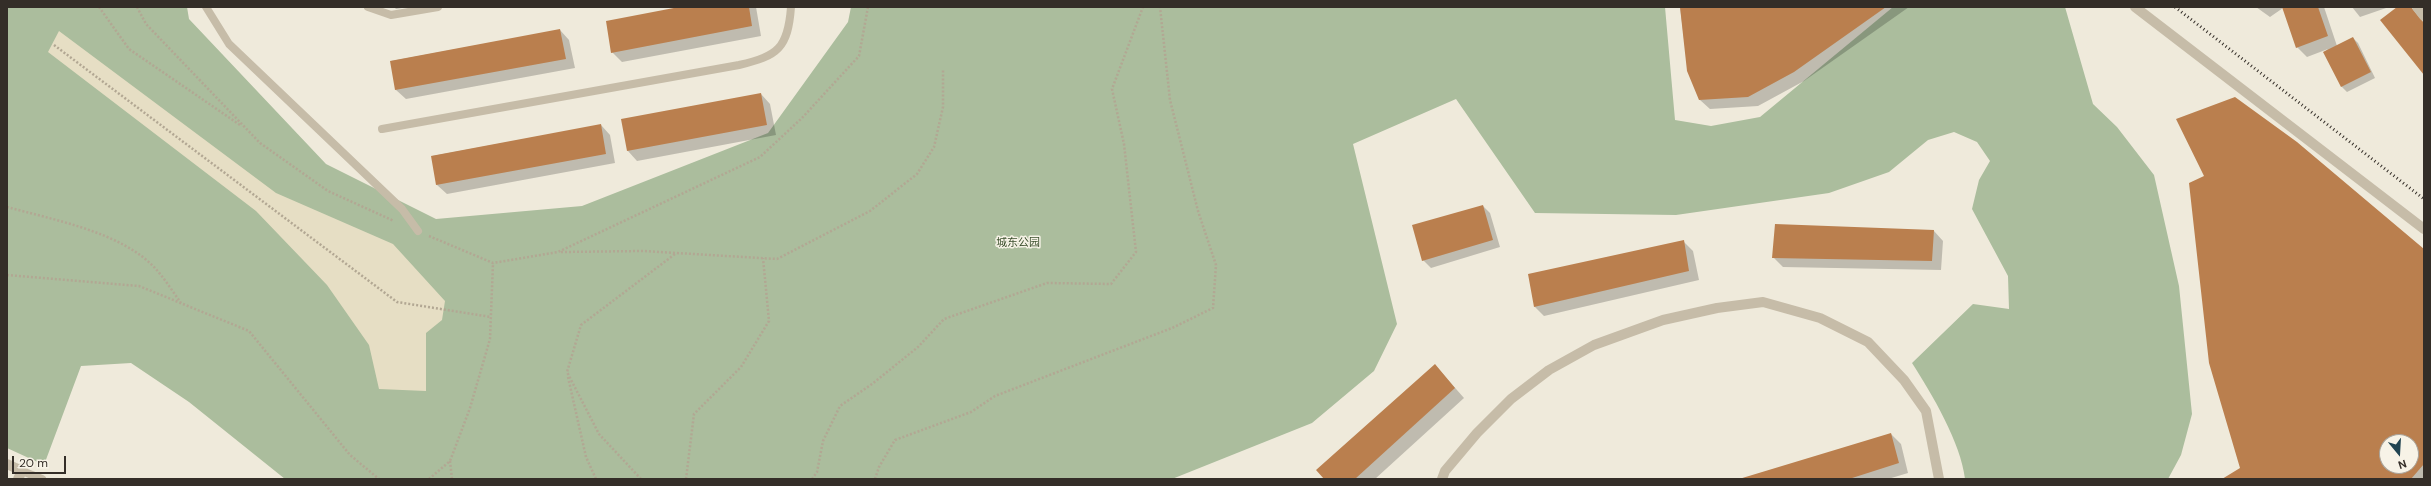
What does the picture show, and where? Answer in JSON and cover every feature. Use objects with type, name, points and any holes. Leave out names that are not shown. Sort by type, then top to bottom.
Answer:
[{"type":"street","points":[[2135,7],[2424,229]]},
{"type":"street","points":[[2417,7],[2424,16]]},
{"type":"street","points":[[1442,479],[1445,471],[1477,433],[1511,399],[1549,370],[1594,345],[1663,320],[1717,308],[1763,302],[1820,318],[1868,342],[1904,380],[1926,411],[1939,479]]},
{"type":"street","points":[[7,464],[20,475]]},
{"type":"lane","points":[[206,7],[229,44],[402,209],[418,231]]},
{"type":"lane","points":[[368,7],[391,15],[438,7]]},
{"type":"lane","points":[[382,128],[766,59],[783,44],[790,26],[791,7]]},
{"type":"lane","points":[[20,475],[42,479]]},
{"type":"path","points":[[99,7],[129,49],[246,128]]},
{"type":"path","points":[[137,7],[146,24],[260,143],[328,191],[493,263],[558,252],[643,252],[777,259],[870,211],[917,174],[934,147],[942,107],[943,70]]},
{"type":"path","points":[[558,252],[760,157],[802,118],[859,56],[868,7]]},
{"type":"path","points":[[812,479],[817,472],[823,441],[840,406],[872,384],[918,347],[944,320],[1047,283],[1111,284],[1136,252],[1124,144],[1112,89],[1143,7]]},
{"type":"path","points":[[875,479],[879,467],[895,440],[971,412],[995,396],[1172,328],[1213,308],[1216,265],[1198,211],[1170,100],[1160,7]]},
{"type":"path","points":[[54,45],[397,302],[491,317]]},
{"type":"path","points":[[7,207],[72,225],[122,243],[155,268],[182,304]]},
{"type":"path","points":[[596,479],[586,457],[567,372],[581,325],[676,254]]},
{"type":"path","points":[[686,479],[694,414],[741,366],[769,321],[763,258]]},
{"type":"path","points":[[452,479],[450,461],[470,408],[490,339],[493,263]]},
{"type":"path","points":[[7,275],[139,286],[249,331],[350,455],[379,479]]},
{"type":"path","points":[[567,372],[599,434],[641,479]]},
{"type":"path","points":[[429,479],[450,461]]},
{"type":"green space","name":"城东公园","points":[[7,7],[187,7],[189,19],[326,164],[436,219],[582,206],[768,133],[848,22],[851,7],[1665,7],[1675,120],[1711,126],[1760,117],[1893,7],[2065,7],[2093,104],[2117,127],[2154,175],[2179,286],[2192,414],[2181,455],[2168,479],[1965,479],[1958,450],[1952,435],[1937,404],[1912,363],[1973,304],[2009,309],[2008,276],[1972,209],[1979,180],[1990,161],[1977,142],[1954,132],[1928,140],[1889,172],[1829,193],[1676,215],[1535,213],[1456,99],[1353,144],[1397,324],[1374,371],[1312,423],[1172,479],[285,479],[189,402],[131,363],[81,366],[44,465],[7,448]]},
{"type":"shaded area","points":[[59,31],[276,193],[393,244],[445,301],[442,320],[426,333],[426,391],[379,389],[369,345],[327,285],[256,211],[48,52]]},
{"type":"building","points":[[679,7],[749,7],[752,26],[611,53],[606,21]]},
{"type":"building","points":[[1680,7],[1886,7],[1794,72],[1748,97],[1699,100],[1687,71]]},
{"type":"building","points":[[2282,7],[2318,7],[2328,36],[2296,48]]},
{"type":"building","points":[[2397,7],[2411,7],[2424,23],[2424,75],[2380,20]]},
{"type":"building","points":[[560,29],[566,59],[395,90],[390,61]]},
{"type":"building","points":[[2353,37],[2371,72],[2341,87],[2323,52]]},
{"type":"building","points":[[761,93],[767,125],[627,151],[621,119]]},
{"type":"building","points":[[2235,97],[2297,142],[2424,249],[2424,464],[2419,470],[2419,434],[2379,434],[2379,474],[2415,474],[2411,479],[2222,479],[2240,468],[2209,363],[2189,183],[2204,176],[2176,119]]},
{"type":"building","points":[[601,124],[606,154],[436,185],[431,156]]},
{"type":"building","points":[[1483,205],[1493,240],[1422,261],[1412,225]]},
{"type":"building","points":[[1775,224],[1934,230],[1932,261],[1772,258]]},
{"type":"building","points":[[1684,240],[1689,271],[1534,307],[1528,274]]},
{"type":"building","points":[[1435,364],[1455,388],[1355,479],[1324,479],[1316,470]]},
{"type":"building","points":[[1891,433],[1899,463],[1849,479],[1739,479]]},
{"type":"railway","points":[[2175,7],[2424,199]]}]
